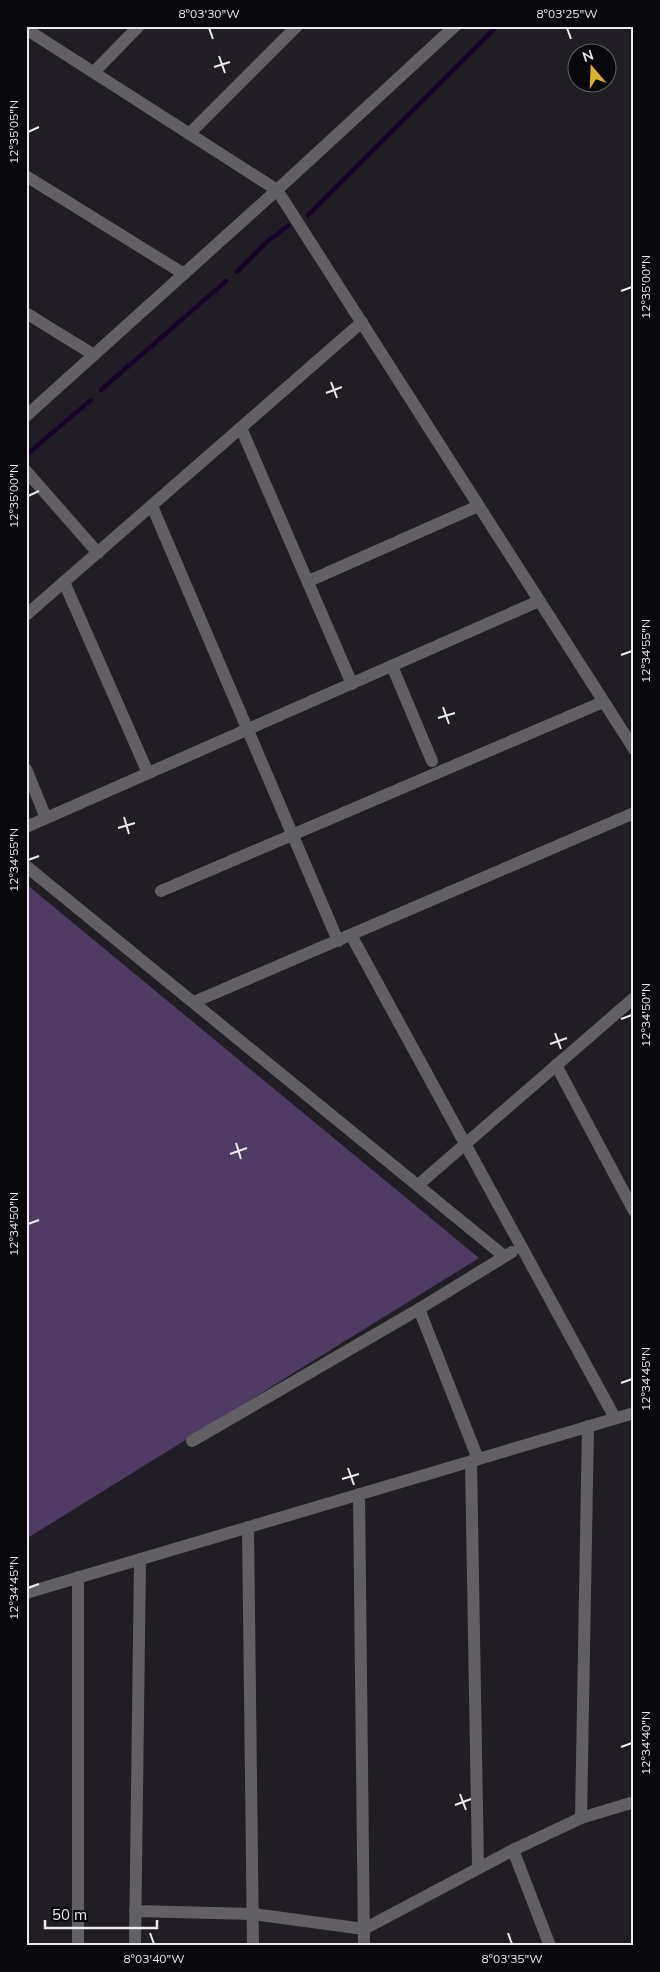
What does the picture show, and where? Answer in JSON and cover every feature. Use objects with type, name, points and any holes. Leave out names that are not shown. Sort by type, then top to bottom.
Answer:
[{"type":"street","points":[[94,72],[139,26]]},
{"type":"street","points":[[189,134],[297,26]]},
{"type":"street","points":[[26,416],[277,190],[455,26]]},
{"type":"street","points":[[26,29],[277,190],[634,749]]},
{"type":"street","points":[[26,176],[184,274]]},
{"type":"street","points":[[26,313],[94,355]]},
{"type":"street","points":[[26,615],[362,322]]},
{"type":"street","points":[[241,428],[352,684]]},
{"type":"street","points":[[26,471],[98,553]]},
{"type":"street","points":[[152,506],[338,941]]},
{"type":"street","points":[[308,581],[478,506]]},
{"type":"street","points":[[64,582],[148,773]]},
{"type":"street","points":[[26,827],[539,601]]},
{"type":"street","points":[[392,666],[432,761]]},
{"type":"street","points":[[161,891],[603,702]]},
{"type":"street","points":[[26,769],[46,818]]},
{"type":"street","points":[[194,1002],[634,813]]},
{"type":"street","points":[[26,866],[504,1256]]},
{"type":"street","points":[[351,935],[614,1418]]},
{"type":"street","points":[[418,1185],[634,998]]},
{"type":"street","points":[[556,1065],[634,1211]]},
{"type":"street","points":[[192,1441],[419,1309],[520,1247]]},
{"type":"street","points":[[419,1309],[474,1460],[478,1867]]},
{"type":"street","points":[[26,1593],[634,1413]]},
{"type":"street","points":[[581,1818],[588,1426]]},
{"type":"street","points":[[359,1494],[364,1946]]},
{"type":"street","points":[[248,1527],[253,1946]]},
{"type":"street","points":[[135,1946],[140,1559]]},
{"type":"street","points":[[78,1578],[78,1946]]},
{"type":"street","points":[[136,1911],[253,1914],[364,1929],[478,1867],[581,1818],[634,1802]]},
{"type":"street","points":[[513,1850],[550,1946]]},
{"type":"shaded area","points":[[26,884],[479,1258],[26,1539]]},
{"type":"waterway","points":[[308,215],[497,26]]},
{"type":"waterway","points":[[237,272],[268,241],[288,226]]},
{"type":"waterway","points":[[101,390],[226,281]]},
{"type":"waterway","points":[[26,455],[91,400]]}]
